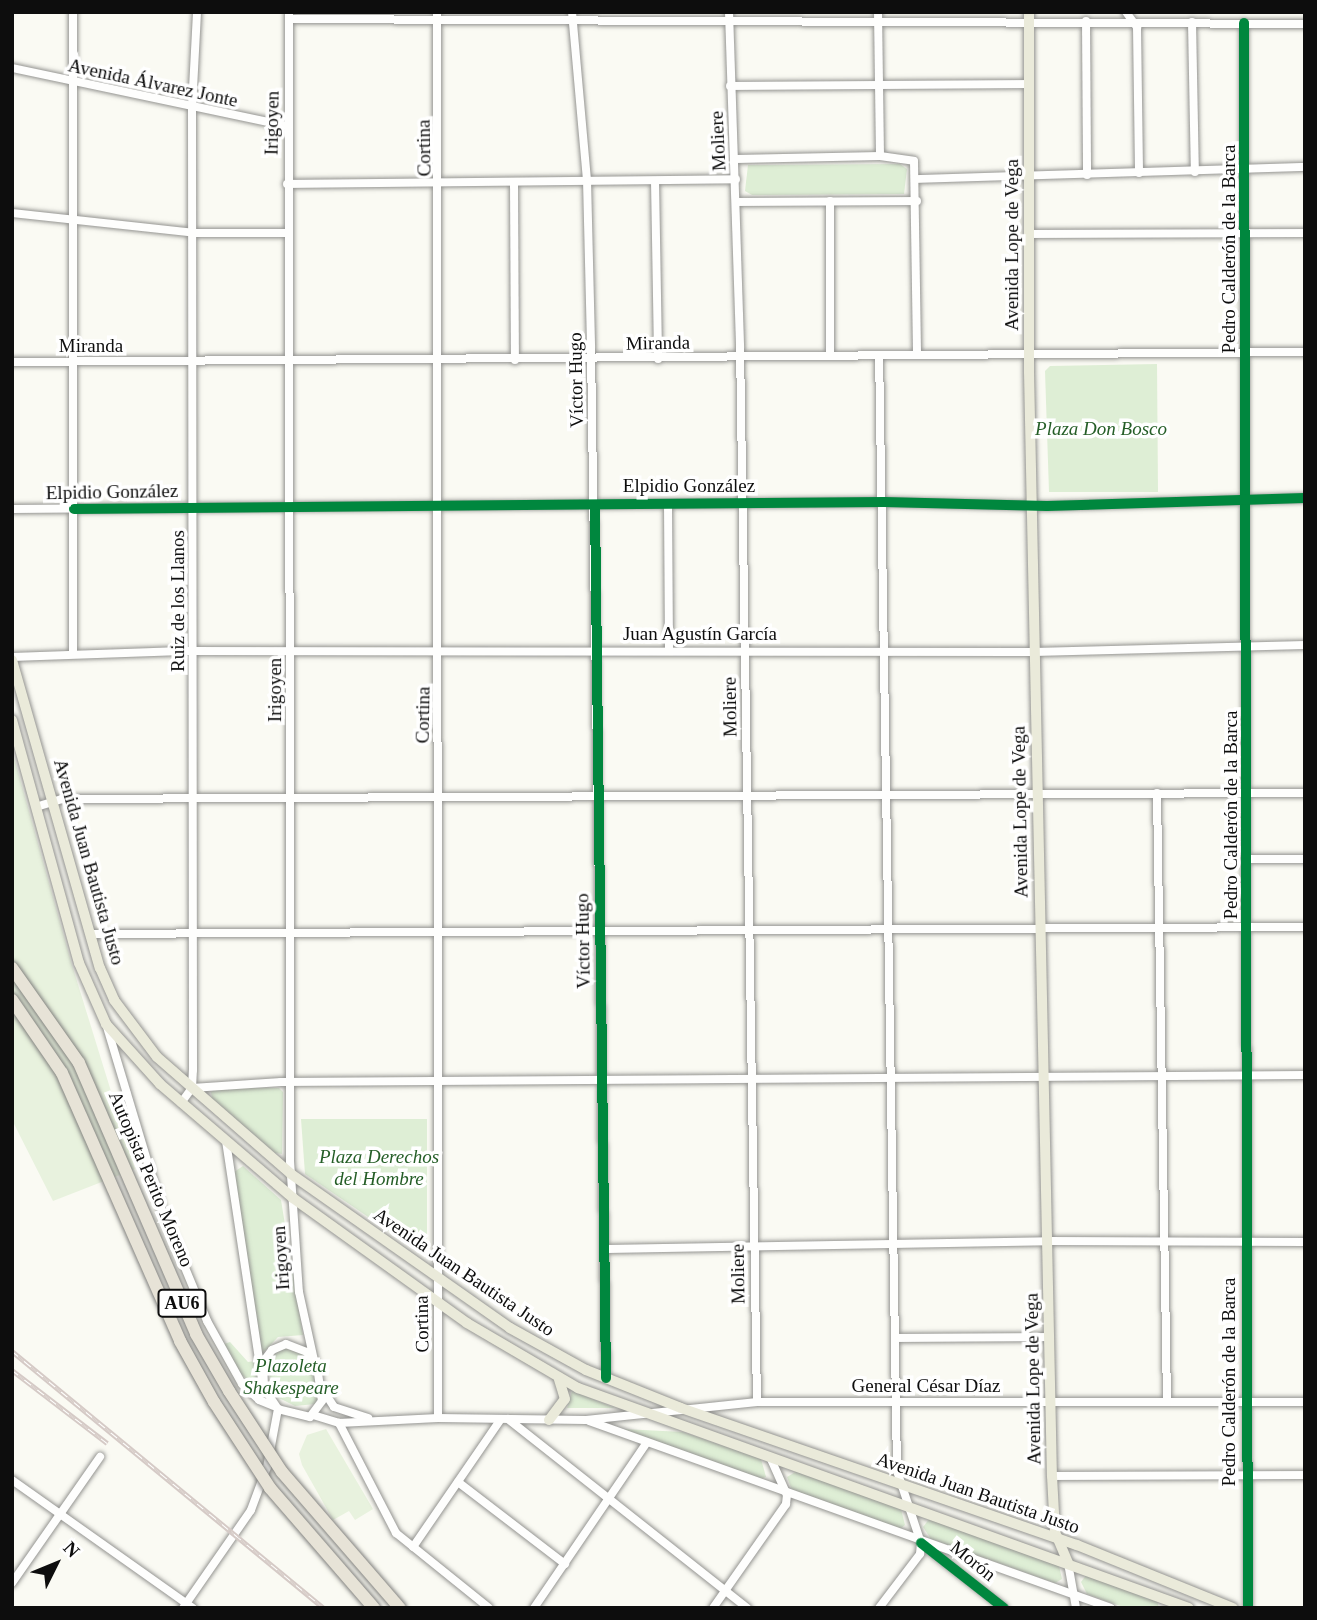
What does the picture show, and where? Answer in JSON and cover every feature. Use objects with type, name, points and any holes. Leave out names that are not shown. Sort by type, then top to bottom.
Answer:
[{"type":"highway","name":"Autopista Perito Moreno","points":[[12,968],[79,1063],[196,1334],[229,1391],[282,1472],[400,1608]]},
{"type":"highway","name":"Autopista Perito Moreno","points":[[12,1000],[62,1073],[180,1341],[214,1402],[270,1488],[374,1608]]},
{"type":"main road","name":"Avenida Lope de Vega","points":[[1029,16],[1031,506],[1052,1476],[1056,1538],[1068,1563]]},
{"type":"main road","name":"Avenida Juan Bautista Justo","points":[[12,658],[90,934],[104,978],[121,1012],[149,1048],[291,1174],[437,1279],[533,1342],[606,1378],[681,1408],[1056,1538],[1233,1608]]},
{"type":"main road","name":"Avenida Juan Bautista Justo","points":[[12,720],[79,963],[106,1024],[137,1063],[293,1198],[438,1304],[559,1379],[651,1415],[1068,1563],[1171,1604],[1189,1608]]},
{"type":"main road","points":[[549,1420],[565,1399],[559,1379]]},
{"type":"street","points":[[73,12],[73,652]]},
{"type":"street","name":"Ruiz de los Llanos","points":[[192,1088],[195,233],[192,108],[197,12]]},
{"type":"street","points":[[1126,12],[1137,27],[1139,173]]},
{"type":"street","points":[[1224,12],[1224,23]]},
{"type":"street","points":[[289,15],[1029,16],[1086,21],[1301,24],[1298,12]]},
{"type":"street","name":"Irigoyen","points":[[289,15],[287,184],[291,360],[291,1174],[299,1292],[315,1365]]},
{"type":"street","points":[[878,16],[880,156]]},
{"type":"street","name":"Cortina","points":[[437,17],[440,181],[437,505],[440,650],[438,1418]]},
{"type":"street","name":"Víctor Hugo","points":[[572,17],[587,180],[607,1250],[606,1378]]},
{"type":"street","name":"Moliere","points":[[729,17],[741,358],[757,1402]]},
{"type":"street","points":[[1086,21],[1087,175]]},
{"type":"street","points":[[1192,22],[1195,172]]},
{"type":"street","name":"Pedro Calderón de la Barca","points":[[1244,23],[1249,646],[1246,1244],[1248,1608]]},
{"type":"street","name":"Avenida Álvarez Jonte","points":[[12,68],[192,108],[288,126]]},
{"type":"street","points":[[730,86],[1029,84]]},
{"type":"street","points":[[736,159],[880,156],[914,161],[917,179],[917,355]]},
{"type":"street","points":[[917,179],[1029,178],[1305,167]]},
{"type":"street","points":[[287,184],[736,179]]},
{"type":"street","points":[[655,181],[658,359]]},
{"type":"street","points":[[514,182],[514,360]]},
{"type":"street","points":[[830,201],[830,356]]},
{"type":"street","points":[[737,202],[917,201]]},
{"type":"street","points":[[12,213],[195,233],[289,233]]},
{"type":"street","points":[[1029,234],[1305,233]]},
{"type":"street","name":"Miranda","points":[[12,362],[1305,352]]},
{"type":"street","points":[[879,355],[887,649],[897,1472],[921,1543],[920,1554],[879,1608]]},
{"type":"street","name":"Elpidio González","points":[[12,509],[884,502],[1031,506],[1305,498]]},
{"type":"street","points":[[668,504],[669,650]]},
{"type":"street","name":"Juan Agustín García","points":[[12,658],[73,652],[887,649],[1034,652],[1305,645]]},
{"type":"street","points":[[1157,793],[1157,929],[1167,1401]]},
{"type":"street","points":[[36,807],[54,801],[291,796],[1305,793]]},
{"type":"street","points":[[1249,859],[1305,859]]},
{"type":"street","points":[[90,934],[601,933],[1305,926]]},
{"type":"street","points":[[106,1024],[164,1217],[198,1301],[237,1378],[250,1393],[276,1407],[338,1423],[368,1418]]},
{"type":"street","points":[[181,1103],[192,1088],[292,1082],[750,1081],[1305,1075]]},
{"type":"street","points":[[12,1480],[188,1606],[251,1510],[267,1466],[276,1407],[262,1378],[226,1141]]},
{"type":"street","points":[[607,1250],[1048,1241],[1246,1244],[1305,1242]]},
{"type":"street","points":[[897,1338],[1050,1337]]},
{"type":"street","points":[[262,1378],[267,1356],[286,1344],[301,1347],[315,1365],[322,1388],[334,1407],[368,1418]]},
{"type":"street","points":[[313,1415],[322,1388]]},
{"type":"street","name":"General César Díaz","points":[[368,1418],[586,1420],[757,1402],[1305,1402]]},
{"type":"street","points":[[413,1547],[505,1419],[747,1608]]},
{"type":"street","points":[[586,1420],[921,1543],[1111,1608]]},
{"type":"street","points":[[338,1423],[393,1529],[489,1608]]},
{"type":"street","points":[[534,1608],[646,1444]]},
{"type":"street","points":[[12,1583],[100,1457]]},
{"type":"street","points":[[713,1608],[786,1504],[787,1495],[770,1457]]},
{"type":"street","points":[[1052,1476],[1305,1475]]},
{"type":"street","points":[[458,1482],[565,1564]]},
{"type":"street","name":"Morón","points":[[921,1543],[1003,1608]]},
{"type":"street","name":"Avenida Lope de Vega","points":[[1068,1563],[1076,1608]]},
{"type":"green space","points":[[900,164],[907,169],[904,194],[752,195],[745,191],[748,165]]},
{"type":"green space","name":"Plaza Don Bosco","points":[[1157,364],[1158,492],[1049,492],[1045,371],[1050,366]]},
{"type":"green space","points":[[12,750],[72,965],[135,1169],[53,1201],[12,1120]]},
{"type":"green space","points":[[217,1087],[279,1088],[283,1092],[282,1154],[275,1153],[212,1098],[211,1092]]},
{"type":"green space","name":"Plaza Derechos del Hombre","points":[[301,1119],[427,1119],[427,1257],[305,1174]]},
{"type":"green space","points":[[243,1166],[281,1200],[303,1335],[278,1337],[262,1354],[234,1172]]},
{"type":"green space","points":[[230,1342],[248,1362],[255,1361],[260,1391],[241,1374],[224,1344]]},
{"type":"green space","name":"Plazoleta Shakespeare","points":[[292,1347],[306,1355],[320,1393],[315,1404],[295,1406],[271,1394],[269,1361],[280,1349]]},
{"type":"green space","points":[[572,1391],[615,1408],[567,1408]]},
{"type":"green space","points":[[326,1429],[373,1509],[355,1520],[349,1511],[333,1520],[302,1465],[299,1454],[307,1435]]},
{"type":"green space","points":[[623,1429],[683,1432],[761,1459],[766,1477],[761,1479]]},
{"type":"green space","points":[[797,1471],[901,1509],[905,1525],[900,1529],[792,1490],[787,1477]]},
{"type":"green space","points":[[930,1518],[1059,1566],[1062,1579],[1055,1583],[931,1539],[923,1527]]},
{"type":"green space","points":[[1087,1574],[1157,1601],[1159,1608],[1126,1608],[1087,1594],[1081,1582]]},
{"type":"railway","points":[[12,1351],[324,1608]]},
{"type":"railway","points":[[12,1370],[107,1443]]},
{"type":"cycle path","points":[[1244,23],[1248,1608]]},
{"type":"cycle path","points":[[74,509],[884,502],[1047,506],[1305,498]]},
{"type":"cycle path","points":[[595,505],[606,1378]]},
{"type":"cycle path","points":[[921,1543],[1004,1608]]}]
